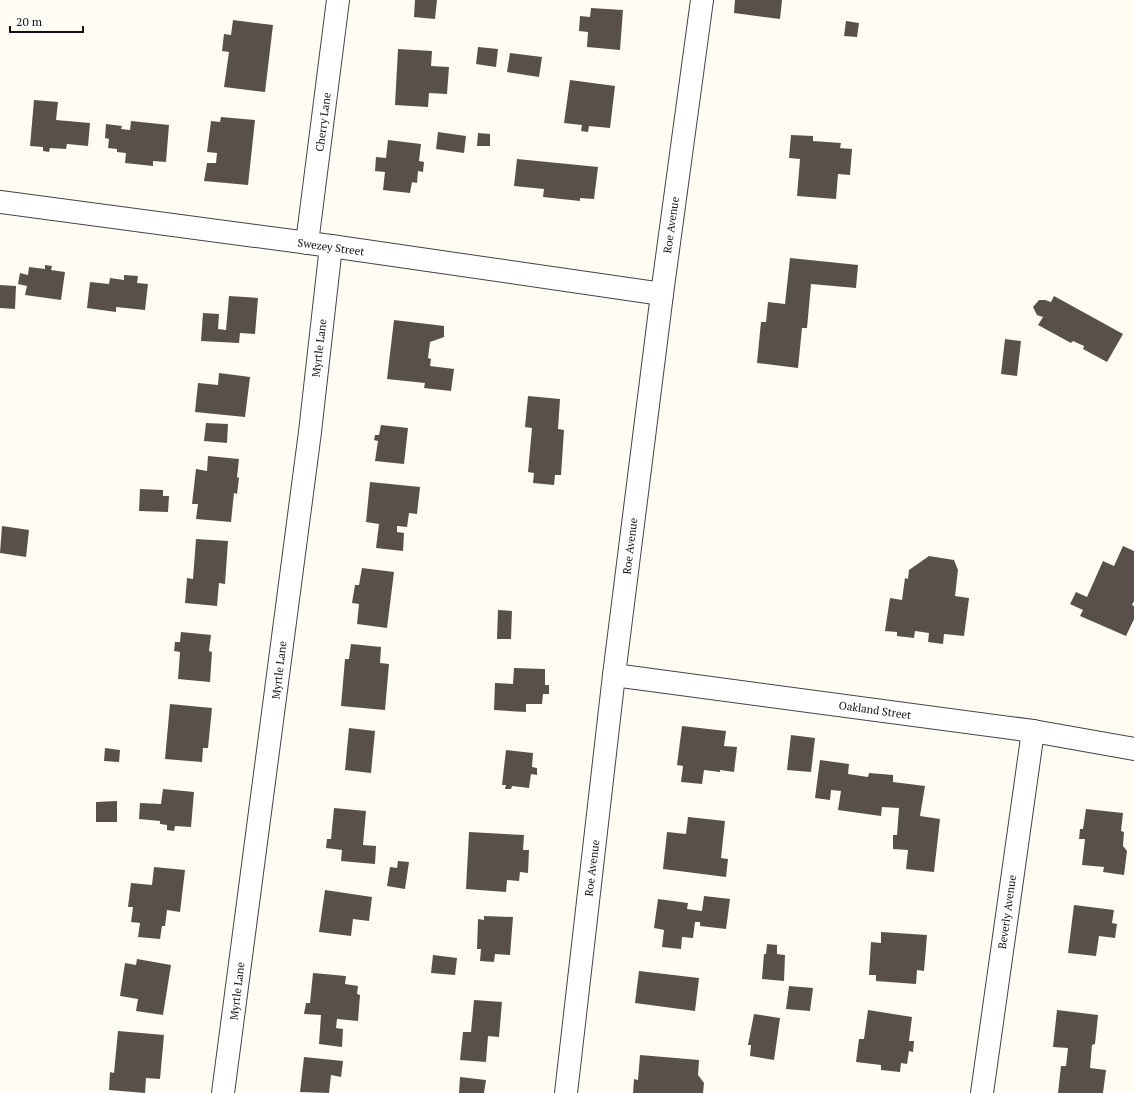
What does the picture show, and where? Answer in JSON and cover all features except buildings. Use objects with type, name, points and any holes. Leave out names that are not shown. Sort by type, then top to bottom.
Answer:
[{"type":"street","name":"Cherry Lane","points":[[308,243],[338,0]]},
{"type":"street","name":"Roe Avenue","points":[[566,1093],[614,675],[662,294],[702,0]]},
{"type":"street","name":"Swezey Street","points":[[0,202],[331,246],[662,294]]},
{"type":"street","name":"Myrtle Lane","points":[[223,1093],[309,440],[331,246]]},
{"type":"street","name":"Oakland Street","points":[[614,675],[1032,731],[1134,749]]},
{"type":"street","name":"Beverly Avenue","points":[[982,1093],[1032,731]]}]
